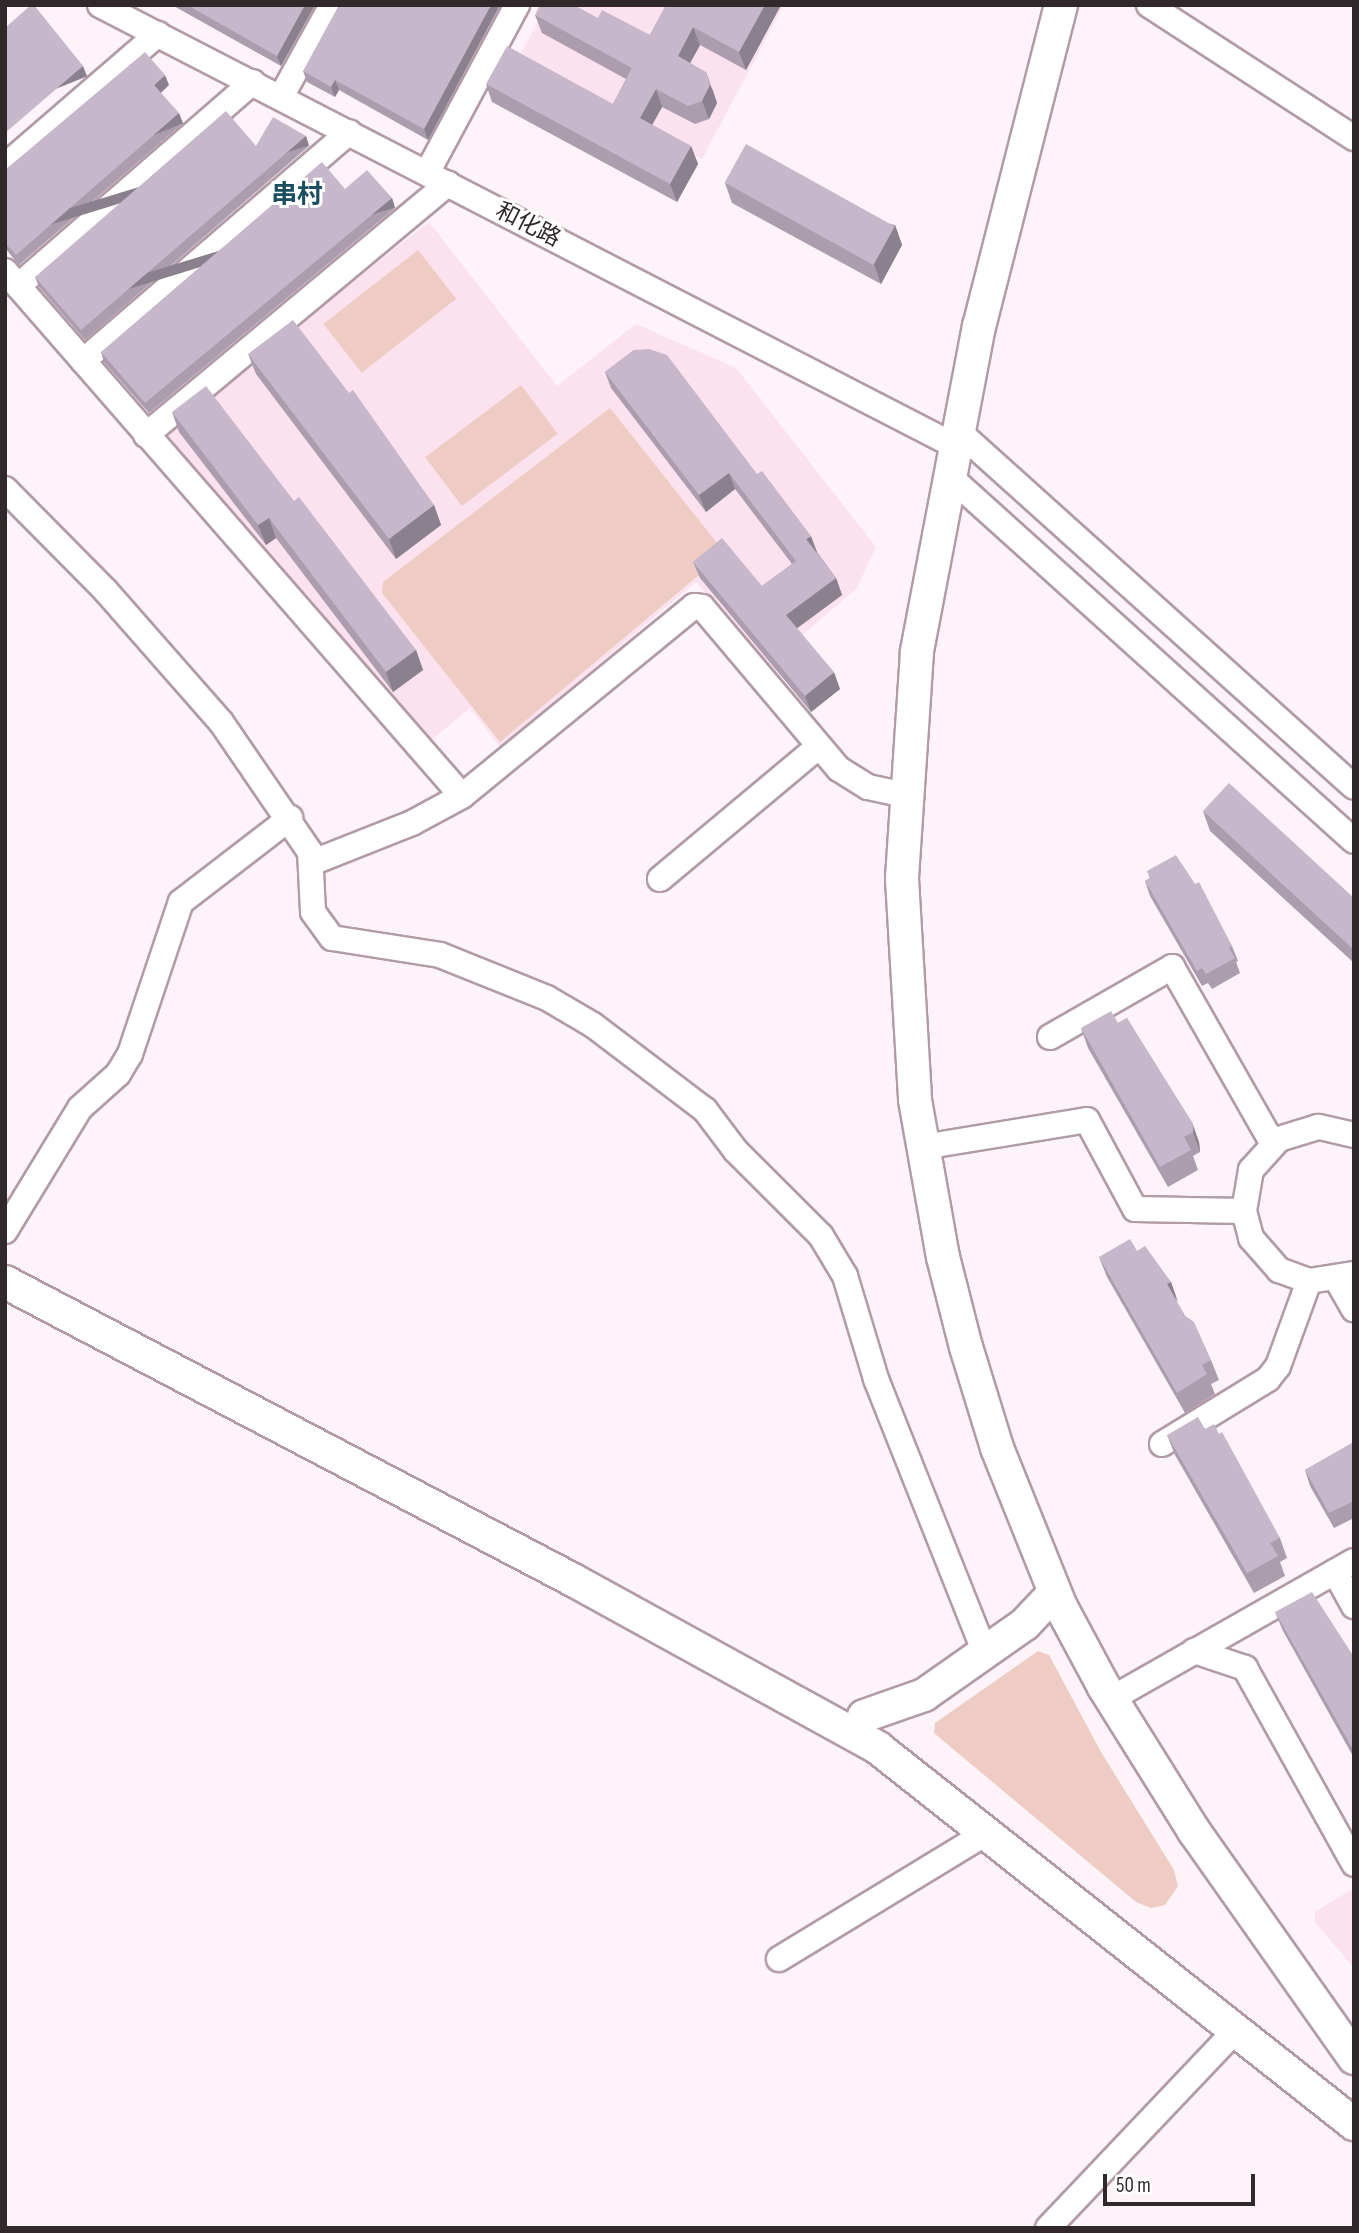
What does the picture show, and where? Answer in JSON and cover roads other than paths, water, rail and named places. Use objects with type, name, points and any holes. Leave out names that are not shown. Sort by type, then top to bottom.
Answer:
[{"type":"main road","points":[[1061,5],[979,326],[917,652],[905,795],[902,879],[907,1003],[923,1147],[943,1257],[966,1347],[997,1448],[1054,1593],[1111,1699],[1225,1877],[1354,2058]]},
{"type":"main road","points":[[5,1260],[864,1716],[955,1779],[1113,1912],[1354,2100]]},
{"type":"main road","points":[[5,1282],[825,1715],[878,1748],[988,1832],[1354,2124]]},
{"type":"main road","points":[[864,1716],[924,1695],[1025,1624],[1054,1593]]},
{"type":"street","name":"和化路","points":[[100,5],[126,10],[158,34],[438,178],[954,451]]},
{"type":"street","points":[[281,97],[332,5]]},
{"type":"street","points":[[146,435],[438,178],[517,5]]},
{"type":"street","points":[[1149,5],[1354,138]]},
{"type":"street","points":[[5,166],[158,34]]},
{"type":"street","points":[[253,82],[11,279],[462,796]]},
{"type":"street","points":[[83,361],[349,132]]},
{"type":"street","points":[[954,451],[1354,787]]},
{"type":"street","points":[[954,451],[1354,841]]},
{"type":"street","points":[[5,489],[105,590],[204,701],[290,818],[310,852],[313,912],[332,938],[440,955],[547,998],[593,1025],[705,1110],[736,1151],[821,1236],[845,1276],[876,1379],[985,1653]]},
{"type":"street","points":[[311,863],[411,822],[462,796],[694,606],[702,607],[819,746],[856,781],[905,795]]},
{"type":"street","points":[[660,879],[819,746]]},
{"type":"street","points":[[5,1231],[80,1108],[118,1074],[130,1054],[181,902],[290,818]]},
{"type":"street","points":[[1050,1037],[1172,967],[1273,1144]]},
{"type":"street","points":[[923,1147],[1087,1120],[1135,1209],[1244,1211]]},
{"type":"street","points":[[1354,1135],[1334,1128],[1305,1128],[1273,1144],[1251,1170],[1244,1211],[1251,1238],[1268,1261],[1309,1281],[1345,1277],[1354,1309]]},
{"type":"street","points":[[1162,1444],[1268,1379],[1278,1366],[1309,1281]]},
{"type":"street","points":[[1111,1699],[1344,1567],[1354,1605]]},
{"type":"street","points":[[1194,1651],[1245,1668],[1354,1864]]},
{"type":"street","points":[[779,1959],[988,1832]]},
{"type":"street","points":[[1048,2228],[1235,2031]]},
{"type":"district","name":"串村","points":[[297,196]]}]
